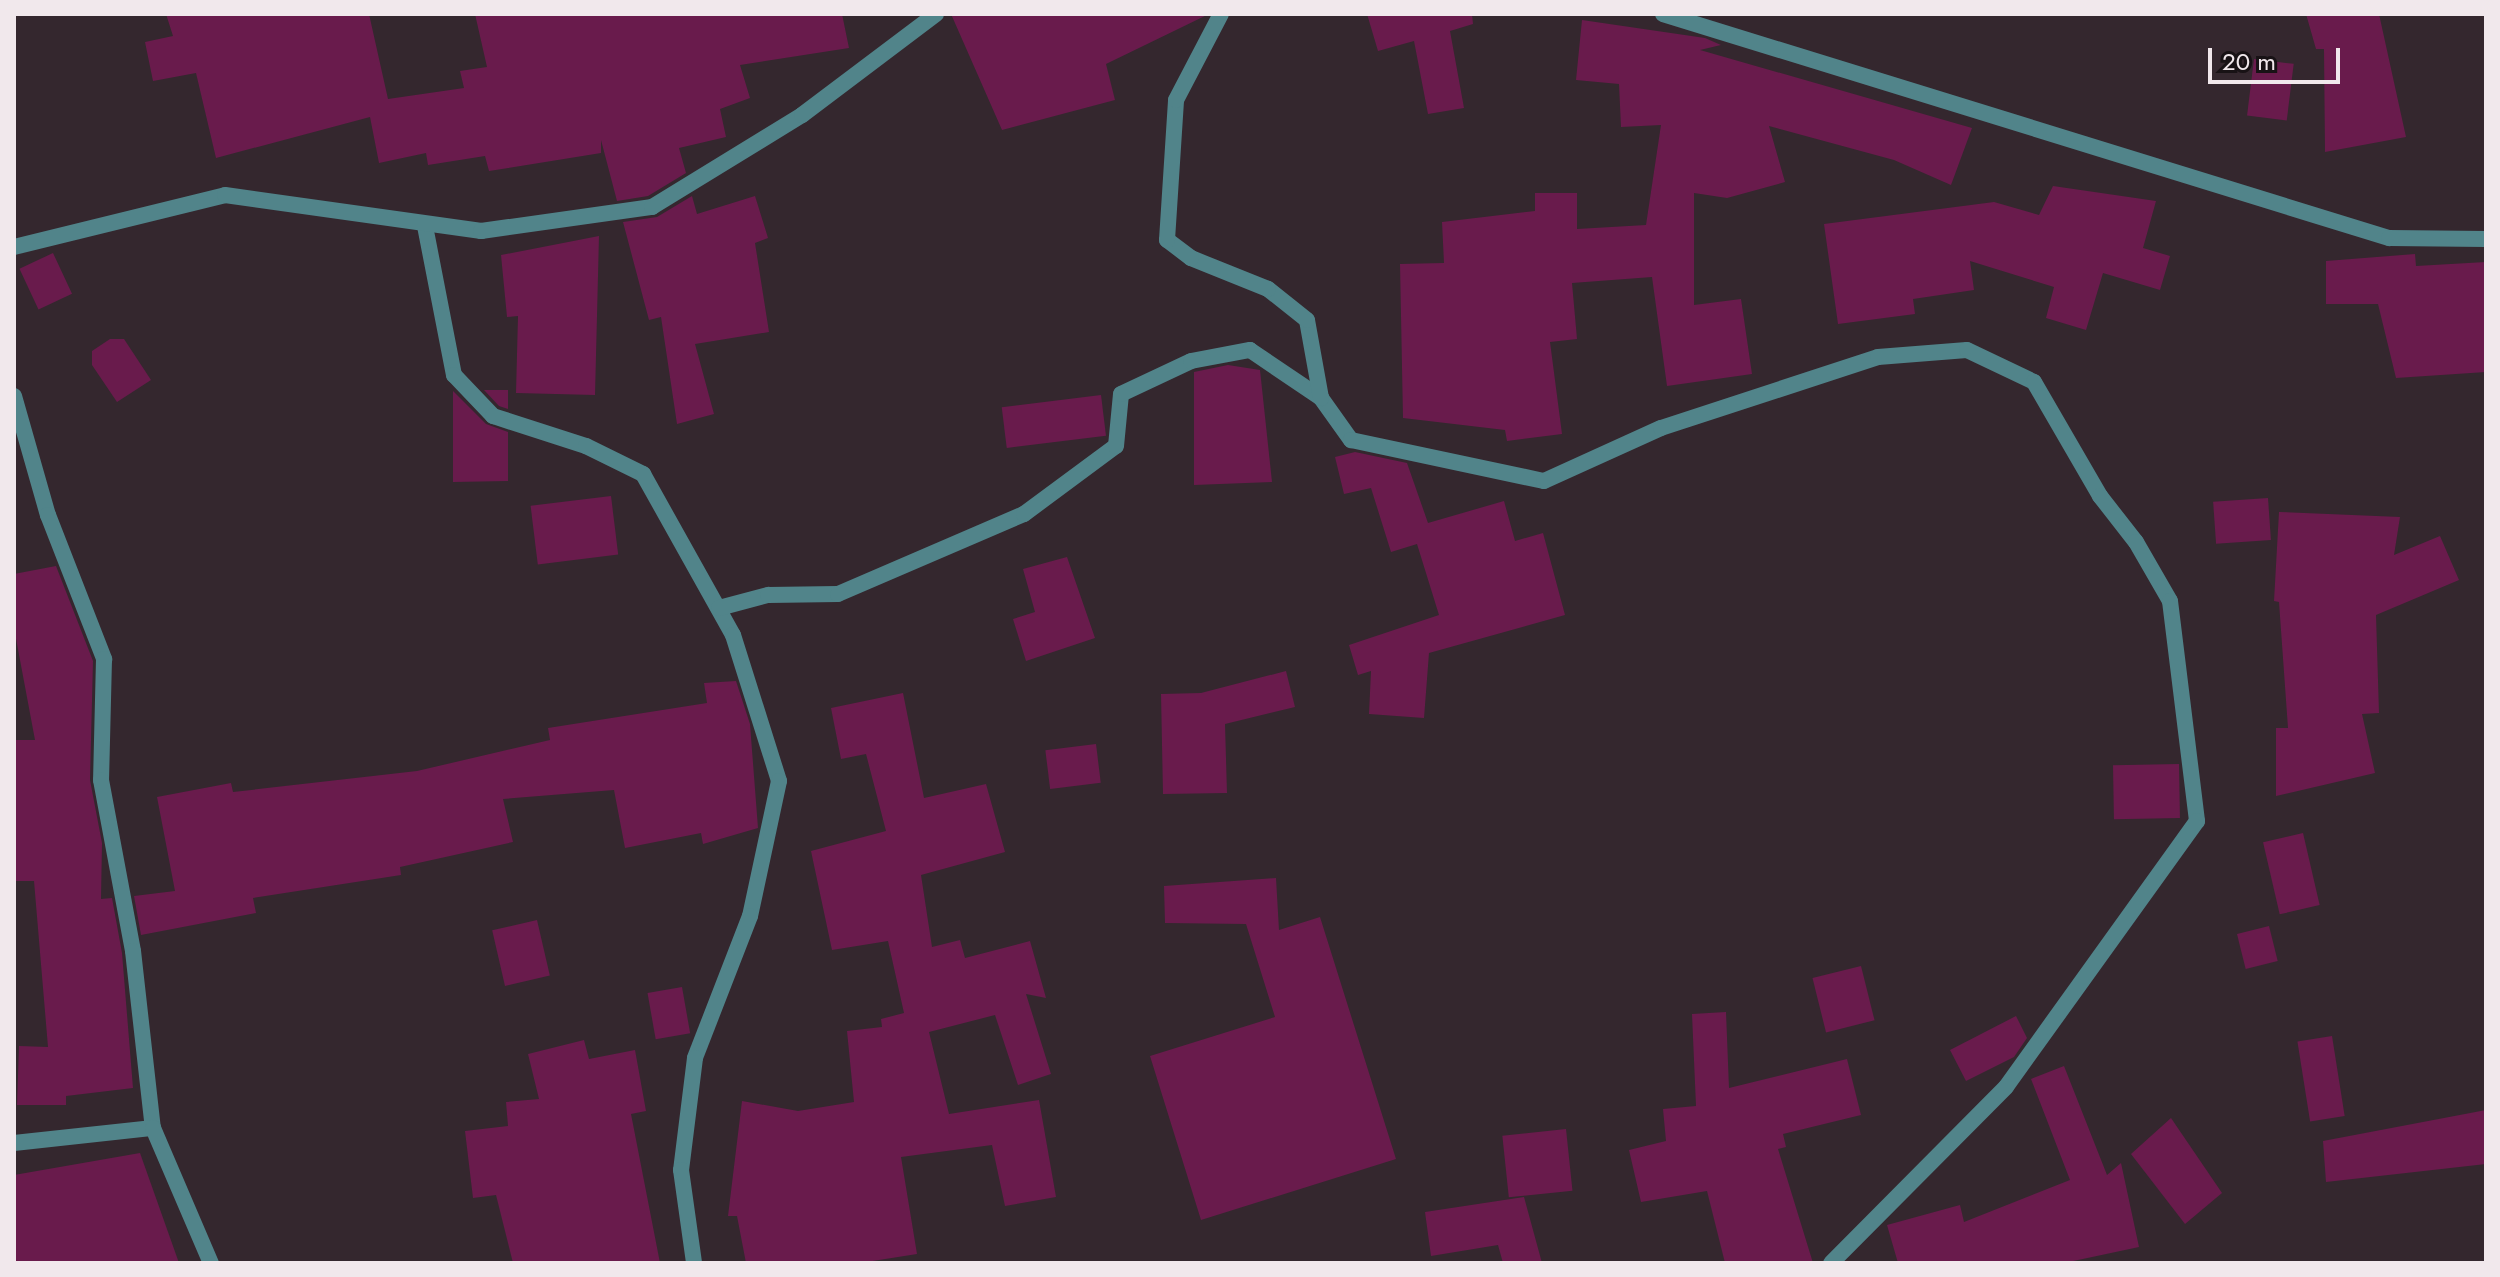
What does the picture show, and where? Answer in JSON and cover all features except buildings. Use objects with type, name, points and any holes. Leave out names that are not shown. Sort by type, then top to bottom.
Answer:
[{"type":"street","points":[[14,247],[225,195],[425,226],[549,227],[652,207],[802,115],[936,14]]},
{"type":"street","points":[[1221,14],[1176,100],[1167,240],[1191,258],[1268,289],[1307,320],[1321,398]]},
{"type":"street","points":[[1663,14],[2389,238],[2486,239]]},
{"type":"street","points":[[425,226],[454,375],[493,416],[586,446],[643,474],[719,608],[779,781],[750,916],[695,1058],[681,1170],[694,1263]]},
{"type":"street","points":[[719,608],[768,595],[838,594],[1024,514],[1116,446],[1121,394],[1191,361],[1250,350],[1321,398],[1351,440],[1544,481],[1661,428],[1878,357],[1967,350],[2034,382],[2100,496],[2136,542],[2170,601],[2197,821],[2006,1087],[1831,1263]]},
{"type":"street","points":[[14,396],[48,515],[104,659],[101,780],[133,951],[153,1128],[211,1263]]},
{"type":"street","points":[[14,1143],[153,1128]]}]
